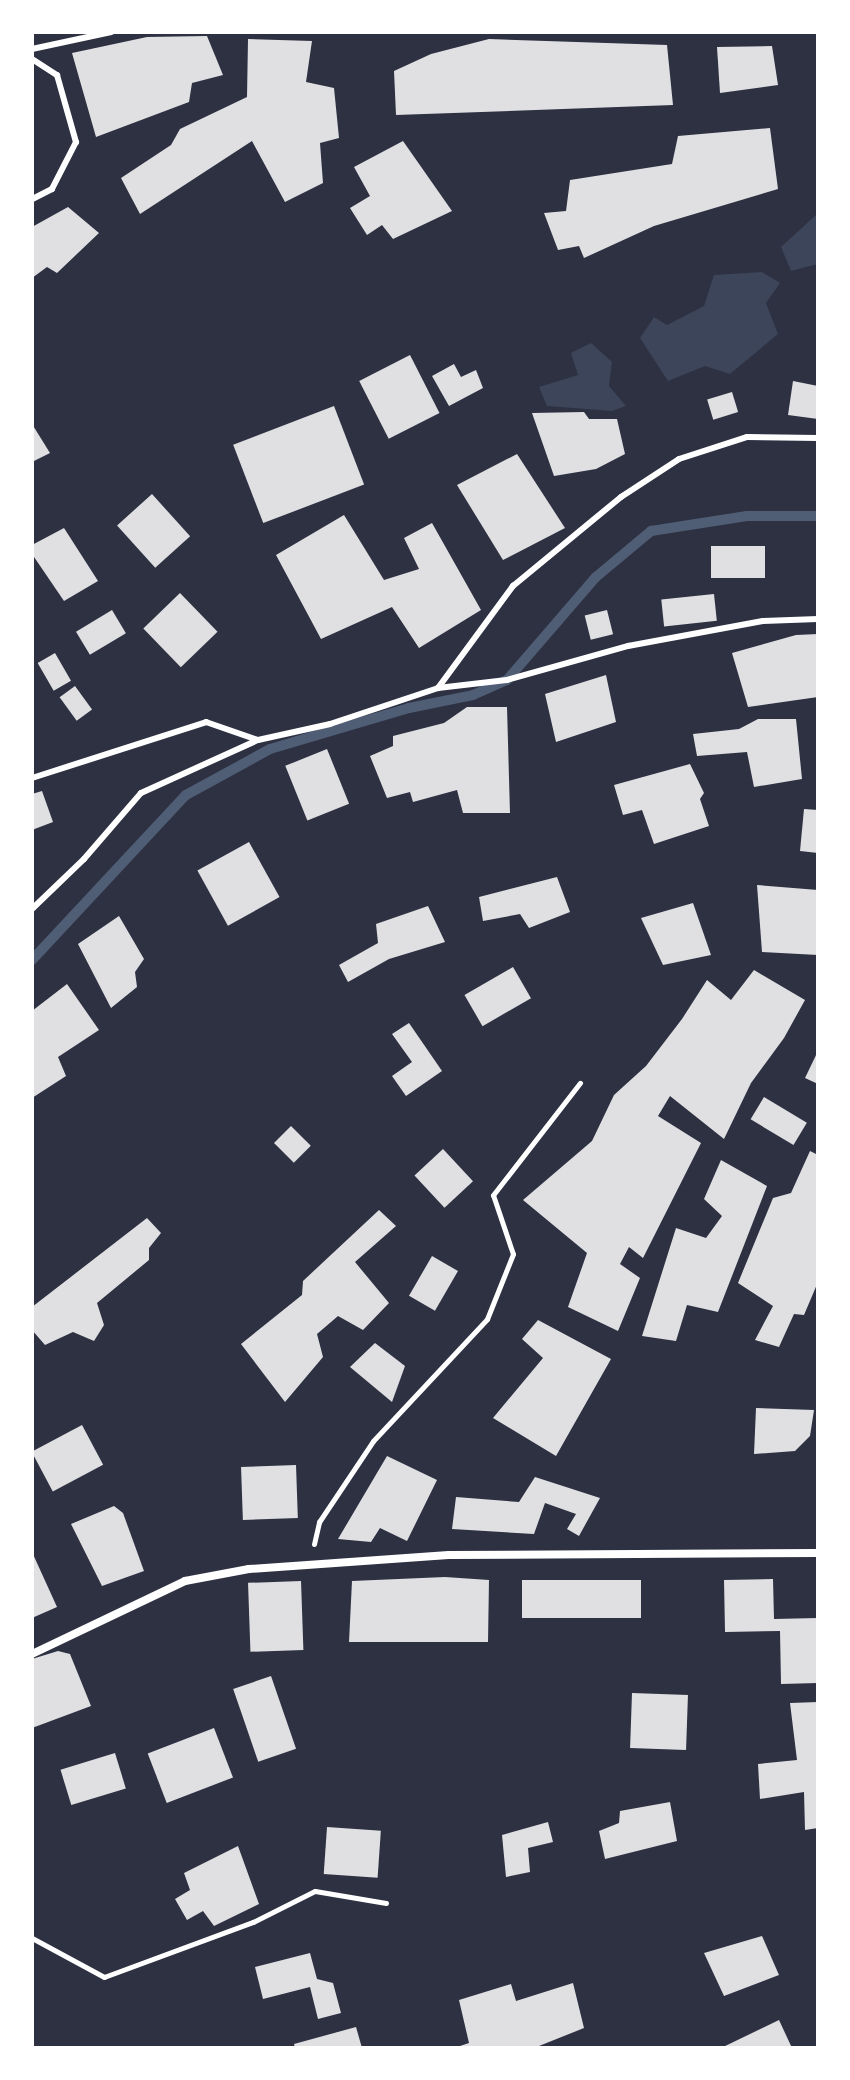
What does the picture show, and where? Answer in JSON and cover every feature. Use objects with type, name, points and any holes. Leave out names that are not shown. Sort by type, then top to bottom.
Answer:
[{"type":"street","points":[[32,1654],[185,1581],[249,1569],[449,1555],[818,1553]]},
{"type":"lane","points":[[32,49],[111,32]]},
{"type":"lane","points":[[32,59],[57,75],[76,142],[52,189],[32,199]]},
{"type":"lane","points":[[438,688],[513,586],[633,489],[679,459],[747,437],[818,438]]},
{"type":"lane","points":[[32,909],[84,859],[141,793],[258,740],[330,724],[438,688],[507,680],[628,646],[763,621],[818,619]]},
{"type":"lane","points":[[32,778],[206,722],[258,740]]},
{"type":"path","points":[[310,1564],[319,1522],[373,1441],[487,1319],[513,1254],[493,1195],[580,1083]]},
{"type":"path","points":[[32,1938],[104,1977],[253,1922],[315,1891],[386,1903]]},
{"type":"shaded area","points":[[818,213],[818,264],[791,271],[781,247]]},
{"type":"shaded area","points":[[762,272],[780,283],[766,303],[778,334],[730,374],[705,366],[668,381],[640,338],[654,317],[667,325],[704,306],[714,275]]},
{"type":"shaded area","points":[[591,343],[612,362],[609,386],[626,406],[612,411],[547,406],[539,387],[578,375],[571,353]]},
{"type":"building","points":[[207,36],[223,75],[192,83],[189,102],[96,137],[72,53],[147,37]]},
{"type":"building","points":[[248,39],[312,41],[306,82],[334,88],[339,138],[320,143],[323,183],[285,202],[252,141],[140,214],[121,178],[171,145],[180,129],[247,97]]},
{"type":"building","points":[[489,39],[667,45],[673,105],[396,115],[394,71],[431,54]]},
{"type":"building","points":[[772,46],[778,85],[720,93],[717,47]]},
{"type":"building","points":[[770,128],[778,189],[654,226],[584,258],[579,246],[558,250],[544,213],[566,211],[570,180],[672,164],[678,136]]},
{"type":"building","points":[[403,141],[452,211],[393,239],[382,225],[367,235],[350,208],[370,196],[354,167]]},
{"type":"building","points":[[68,207],[99,233],[57,273],[47,267],[32,278],[32,227]]},
{"type":"building","points":[[410,355],[440,413],[389,439],[359,381]]},
{"type":"building","points":[[454,364],[461,377],[476,370],[483,388],[449,406],[432,376]]},
{"type":"building","points":[[793,381],[818,386],[818,419],[788,415]]},
{"type":"building","points":[[732,392],[738,412],[713,420],[707,400]]},
{"type":"building","points":[[334,406],[364,484],[263,523],[233,445]]},
{"type":"building","points":[[584,412],[589,419],[617,419],[625,454],[596,469],[554,476],[532,413]]},
{"type":"building","points":[[32,424],[50,453],[32,462]]},
{"type":"building","points":[[517,454],[565,528],[503,560],[457,485]]},
{"type":"building","points":[[152,494],[190,536],[155,568],[117,525]]},
{"type":"building","points":[[344,515],[384,580],[419,569],[404,538],[432,523],[481,610],[419,648],[392,607],[321,639],[276,555]]},
{"type":"building","points":[[64,528],[98,581],[64,601],[32,554],[32,545]]},
{"type":"building","points":[[711,546],[765,546],[765,578],[711,578]]},
{"type":"building","points":[[180,593],[218,632],[181,667],[143,628]]},
{"type":"building","points":[[714,594],[717,621],[664,626],[661,600]]},
{"type":"building","points":[[112,610],[126,633],[90,655],[76,632]]},
{"type":"building","points":[[607,610],[613,634],[591,640],[585,616]]},
{"type":"building","points":[[818,634],[818,697],[748,707],[732,653],[796,635]]},
{"type":"building","points":[[55,653],[71,681],[54,691],[38,663]]},
{"type":"building","points":[[606,675],[616,722],[556,742],[545,694]]},
{"type":"building","points":[[75,686],[92,709],[77,721],[60,697]]},
{"type":"building","points":[[467,707],[507,707],[510,813],[463,813],[457,790],[413,802],[410,792],[387,798],[370,756],[393,746],[393,736],[444,723]]},
{"type":"building","points":[[758,719],[796,719],[802,779],[754,787],[747,752],[697,756],[693,734],[739,729]]},
{"type":"building","points":[[327,749],[349,804],[307,821],[285,766]]},
{"type":"building","points":[[690,764],[704,793],[700,799],[709,826],[654,844],[642,810],[623,815],[614,785]]},
{"type":"building","points":[[42,791],[53,822],[32,830],[32,794]]},
{"type":"building","points":[[804,809],[818,810],[818,853],[800,851]]},
{"type":"building","points":[[249,842],[280,897],[228,926],[197,871]]},
{"type":"building","points":[[557,877],[570,912],[529,928],[520,914],[483,921],[479,897]]},
{"type":"building","points":[[757,885],[818,890],[818,955],[762,952]]},
{"type":"building","points":[[693,903],[711,955],[663,965],[641,918]]},
{"type":"building","points":[[428,906],[445,942],[389,959],[348,982],[339,965],[378,943],[376,924]]},
{"type":"building","points":[[119,916],[144,959],[135,972],[137,987],[111,1008],[78,944]]},
{"type":"building","points":[[513,967],[531,998],[483,1026],[465,995]]},
{"type":"building","points":[[754,970],[805,1000],[784,1038],[751,1083],[724,1139],[670,1096],[658,1116],[701,1143],[643,1258],[629,1247],[620,1264],[640,1278],[618,1331],[568,1307],[587,1253],[523,1200],[592,1141],[614,1095],[646,1066],[707,980],[731,1000]]},
{"type":"building","points":[[67,984],[99,1030],[58,1057],[66,1076],[32,1098],[32,1011]]},
{"type":"building","points":[[409,1023],[442,1071],[406,1096],[392,1076],[412,1062],[392,1034]]},
{"type":"building","points":[[818,1051],[818,1084],[805,1078]]},
{"type":"building","points":[[764,1097],[807,1123],[793,1145],[751,1119]]},
{"type":"building","points":[[291,1126],[311,1146],[294,1163],[274,1143]]},
{"type":"building","points":[[443,1149],[473,1181],[444,1208],[414,1176]]},
{"type":"building","points":[[810,1151],[818,1155],[818,1282],[804,1315],[794,1314],[779,1347],[755,1340],[773,1306],[738,1283],[773,1198],[791,1193]]},
{"type":"building","points":[[721,1160],[767,1186],[718,1312],[687,1305],[676,1341],[642,1336],[676,1228],[706,1238],[722,1216],[704,1199]]},
{"type":"building","points":[[379,1210],[396,1226],[355,1262],[389,1303],[363,1330],[338,1316],[317,1334],[323,1357],[285,1402],[241,1344],[302,1295],[303,1281]]},
{"type":"building","points":[[147,1218],[161,1233],[149,1248],[149,1260],[97,1303],[104,1325],[94,1341],[73,1332],[45,1345],[32,1330],[32,1307]]},
{"type":"building","points":[[432,1256],[458,1271],[435,1311],[409,1296]]},
{"type":"building","points":[[538,1320],[611,1359],[556,1456],[493,1418],[543,1358],[522,1339]]},
{"type":"building","points":[[375,1343],[405,1366],[392,1402],[350,1367]]},
{"type":"building","points":[[756,1408],[814,1410],[810,1436],[795,1451],[754,1454]]},
{"type":"building","points":[[82,1425],[103,1465],[53,1491],[32,1452]]},
{"type":"building","points":[[387,1456],[437,1480],[407,1541],[380,1528],[371,1542],[338,1539]]},
{"type":"building","points":[[296,1465],[298,1518],[243,1520],[241,1467]]},
{"type":"building","points":[[535,1477],[600,1498],[579,1536],[567,1529],[576,1514],[545,1503],[534,1534],[452,1529],[456,1497],[519,1502]]},
{"type":"building","points":[[114,1506],[123,1513],[144,1571],[102,1586],[71,1524]]},
{"type":"building","points":[[32,1552],[57,1607],[32,1618]]},
{"type":"building","points":[[445,1577],[489,1580],[488,1642],[349,1642],[352,1581]]},
{"type":"building","points":[[773,1579],[774,1619],[818,1618],[818,1683],[781,1684],[780,1631],[725,1632],[724,1580]]},
{"type":"building","points":[[522,1580],[641,1580],[641,1618],[522,1618]]},
{"type":"building","points":[[301,1581],[303,1650],[250,1652],[248,1583]]},
{"type":"building","points":[[58,1651],[70,1654],[91,1706],[32,1728],[32,1659]]},
{"type":"building","points":[[271,1676],[296,1749],[258,1762],[233,1689]]},
{"type":"building","points":[[632,1693],[688,1695],[686,1750],[630,1748]]},
{"type":"building","points":[[818,1702],[818,1828],[805,1830],[804,1792],[760,1799],[758,1764],[797,1760],[790,1703]]},
{"type":"building","points":[[214,1728],[233,1777],[167,1803],[148,1753]]},
{"type":"building","points":[[115,1753],[126,1788],[71,1805],[60,1770]]},
{"type":"building","points":[[670,1802],[677,1841],[605,1859],[599,1831],[619,1823],[620,1811]]},
{"type":"building","points":[[548,1822],[553,1842],[528,1848],[530,1872],[506,1877],[502,1835]]},
{"type":"building","points":[[327,1827],[381,1831],[378,1878],[324,1874]]},
{"type":"building","points":[[238,1846],[259,1904],[214,1926],[203,1911],[187,1920],[175,1899],[190,1890],[184,1873]]},
{"type":"building","points":[[762,1936],[779,1975],[724,1996],[704,1953]]},
{"type":"building","points":[[310,1953],[317,1979],[333,1983],[341,2013],[318,2019],[310,1987],[263,1999],[255,1967]]},
{"type":"building","points":[[573,1983],[584,2028],[534,2048],[454,2048],[469,2043],[459,2000],[511,1984],[516,2001]]},
{"type":"building","points":[[779,2020],[792,2048],[721,2048]]},
{"type":"building","points":[[356,2027],[362,2048],[295,2048],[294,2044]]},
{"type":"waterway","points":[[32,960],[186,795],[270,749],[409,708],[473,695],[507,680],[596,577],[651,531],[747,516],[818,516]]}]
